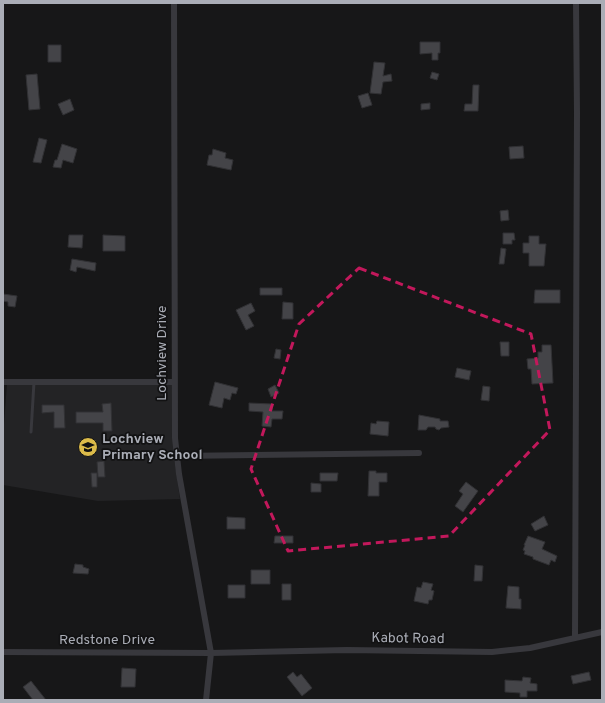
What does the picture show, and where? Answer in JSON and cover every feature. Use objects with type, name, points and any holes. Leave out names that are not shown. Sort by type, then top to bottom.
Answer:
[{"type":"street","name":"Lochview Drive","points":[[174,3],[174,382],[176,456],[211,653],[206,700]]},
{"type":"street","points":[[575,638],[576,3]]},
{"type":"street","points":[[3,382],[174,382]]},
{"type":"street","points":[[176,456],[419,453]]},
{"type":"street","name":"Kabot Road","points":[[211,653],[347,650],[492,652],[530,648],[602,632]]},
{"type":"street","name":"Redstone Drive","points":[[3,652],[211,653]]},
{"type":"lane","points":[[31,432],[34,382]]},
{"type":"highlighted area","points":[[359,268],[531,334],[550,430],[449,536],[288,551],[251,469],[299,324]]},
{"type":"shaded area","name":"Lochview Primary School","points":[[7,384],[172,384],[174,457],[180,499],[98,501],[3,485],[3,437]]},
{"type":"building","points":[[420,42],[440,42],[440,53],[438,53],[438,60],[432,60],[432,53],[420,54]]},
{"type":"building","points":[[48,45],[61,45],[61,62],[48,62]]},
{"type":"building","points":[[374,62],[385,63],[383,76],[391,74],[392,81],[383,82],[381,94],[370,93]]},
{"type":"building","points":[[432,72],[439,74],[437,80],[430,78]]},
{"type":"building","points":[[37,74],[40,109],[29,110],[26,75]]},
{"type":"building","points":[[473,85],[479,85],[478,111],[464,111],[465,104],[472,104]]},
{"type":"building","points":[[368,93],[372,105],[362,108],[358,96]]},
{"type":"building","points":[[70,99],[74,110],[63,115],[58,104]]},
{"type":"building","points":[[430,103],[430,109],[421,110],[421,104]]},
{"type":"building","points":[[39,138],[47,140],[41,163],[33,162]]},
{"type":"building","points":[[62,144],[77,149],[73,163],[63,160],[61,168],[53,167],[55,160],[57,160]]},
{"type":"building","points":[[523,146],[524,158],[510,159],[509,147]]},
{"type":"building","points":[[213,149],[226,153],[225,158],[233,160],[231,170],[207,165],[209,155],[212,155]]},
{"type":"building","points":[[508,210],[509,220],[501,221],[500,211]]},
{"type":"building","points":[[503,233],[514,233],[515,240],[512,240],[512,244],[503,244]]},
{"type":"building","points":[[69,235],[83,235],[82,248],[68,247]]},
{"type":"building","points":[[103,235],[125,236],[125,251],[103,251]]},
{"type":"building","points":[[529,236],[539,236],[539,244],[546,244],[544,266],[529,266],[529,253],[523,253],[523,243],[529,243]]},
{"type":"building","points":[[501,248],[506,249],[504,264],[499,264]]},
{"type":"building","points":[[72,259],[96,263],[95,271],[77,267],[76,272],[70,270]]},
{"type":"building","points":[[260,288],[282,288],[282,295],[260,295]]},
{"type":"building","points":[[535,290],[560,290],[560,303],[534,303]]},
{"type":"building","points":[[3,294],[17,296],[15,307],[8,306],[8,302],[3,301]]},
{"type":"building","points":[[283,302],[293,303],[293,319],[282,319]]},
{"type":"building","points":[[251,303],[255,311],[248,315],[254,326],[246,330],[236,310]]},
{"type":"building","points":[[500,342],[509,342],[509,356],[501,356]]},
{"type":"building","points":[[542,345],[551,345],[553,383],[532,384],[531,369],[528,369],[527,359],[538,358],[538,352],[542,352]]},
{"type":"building","points":[[276,349],[281,350],[280,359],[274,358]]},
{"type":"building","points":[[457,368],[471,371],[469,380],[455,377]]},
{"type":"building","points":[[215,382],[238,388],[236,394],[232,393],[230,400],[224,398],[222,408],[209,405]]},
{"type":"building","points":[[275,385],[279,393],[271,397],[268,389]]},
{"type":"building","points":[[483,386],[490,387],[489,401],[481,400]]},
{"type":"building","points":[[111,403],[112,431],[103,431],[103,423],[76,423],[76,412],[103,412],[102,404]]},
{"type":"building","points":[[249,403],[273,404],[272,411],[283,411],[282,419],[272,419],[271,427],[262,426],[263,412],[249,411]]},
{"type":"building","points":[[42,405],[64,405],[65,428],[54,428],[54,412],[42,413]]},
{"type":"building","points":[[419,415],[440,419],[440,421],[448,421],[449,427],[441,428],[439,430],[435,427],[428,427],[426,430],[418,430]]},
{"type":"building","points":[[377,421],[389,422],[388,436],[370,434],[371,423],[376,424]]},
{"type":"building","points":[[104,461],[105,477],[98,477],[97,462]]},
{"type":"building","points":[[369,471],[376,471],[376,473],[387,473],[387,482],[379,482],[379,496],[368,496]]},
{"type":"building","points":[[91,473],[97,473],[97,487],[92,487]]},
{"type":"building","points":[[320,473],[338,473],[337,481],[320,481]]},
{"type":"building","points":[[466,482],[478,491],[463,512],[455,506],[463,494],[459,491]]},
{"type":"building","points":[[311,483],[321,484],[321,492],[311,492]]},
{"type":"building","points":[[544,516],[548,525],[535,531],[531,524]]},
{"type":"building","points":[[227,517],[245,518],[245,529],[227,529]]},
{"type":"building","points":[[275,536],[293,536],[293,543],[274,543]]},
{"type":"building","points":[[528,536],[545,542],[542,549],[557,556],[555,562],[551,560],[549,565],[524,554],[524,545]]},
{"type":"building","points":[[75,564],[83,565],[83,567],[89,569],[88,574],[73,573]]},
{"type":"building","points":[[475,565],[483,566],[482,581],[474,581]]},
{"type":"building","points":[[251,570],[270,570],[270,584],[251,584]]},
{"type":"building","points":[[423,582],[433,584],[431,590],[434,591],[432,600],[429,600],[428,604],[414,601],[417,587],[421,588]]},
{"type":"building","points":[[282,584],[291,584],[291,600],[282,600]]},
{"type":"building","points":[[228,585],[245,585],[245,598],[228,598]]},
{"type":"building","points":[[508,586],[519,587],[521,609],[506,608]]},
{"type":"building","points":[[122,668],[136,669],[135,687],[121,687]]},
{"type":"building","points":[[293,672],[297,677],[301,674],[312,688],[302,696],[287,677]]},
{"type":"building","points":[[589,672],[591,680],[573,684],[571,676]]},
{"type":"building","points":[[523,677],[531,678],[530,683],[537,684],[537,691],[527,691],[527,697],[520,697],[520,693],[505,692],[505,680],[522,681]]},
{"type":"building","points":[[31,681],[46,700],[33,700],[23,687]]},
{"type":"place","name":"Lochview Primary School","points":[[88,447]]}]
